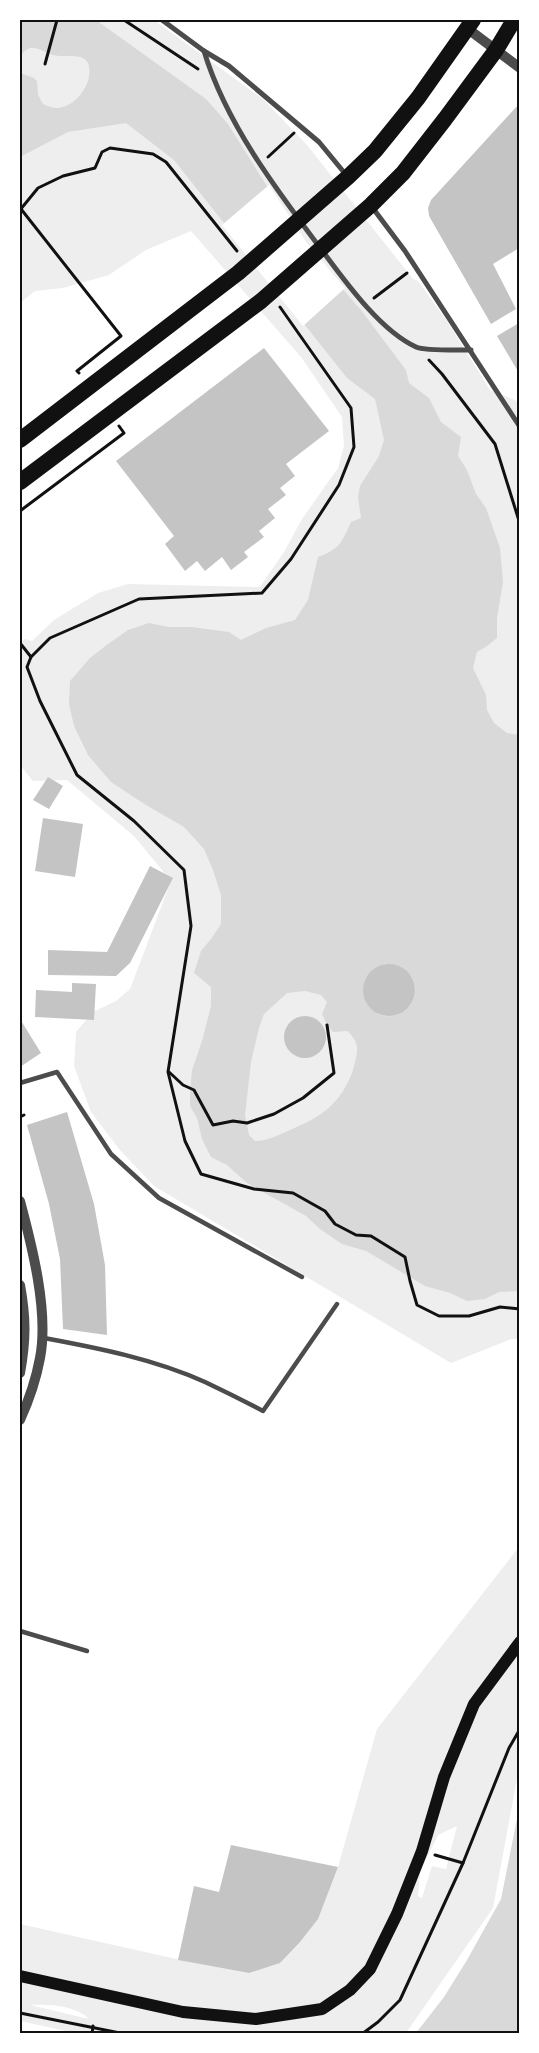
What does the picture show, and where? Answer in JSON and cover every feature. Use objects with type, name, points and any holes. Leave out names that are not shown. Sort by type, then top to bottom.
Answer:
[{"type":"highway","points":[[20,482],[267,300],[371,205],[403,173],[446,119],[496,50],[514,20]]},
{"type":"highway","points":[[20,440],[238,273],[348,177],[375,151],[418,98],[471,24]]},
{"type":"main road","points":[[20,1976],[183,2012],[256,2019],[322,2009],[350,1990],[370,1969],[397,1914],[422,1851],[444,1777],[474,1704],[519,1642]]},
{"type":"street","points":[[162,20],[229,66],[318,142],[348,177]]},
{"type":"street","points":[[471,24],[496,50],[519,68]]},
{"type":"street","points":[[204,51],[212,79],[271,182],[354,292],[387,327],[418,348],[471,350]]},
{"type":"street","points":[[371,205],[471,350],[519,428]]},
{"type":"street","points":[[20,1201],[42,1315],[41,1356],[32,1391],[20,1420]]},
{"type":"street","points":[[20,1285],[26,1318],[24,1354],[20,1373]]},
{"type":"lane","points":[[20,1083],[57,1072],[111,1154],[159,1198],[302,1277]]},
{"type":"lane","points":[[42,1338],[100,1348],[152,1363],[203,1381],[263,1411],[337,1304]]},
{"type":"lane","points":[[20,1632],[87,1651]]},
{"type":"path","points":[[45,64],[57,20]]},
{"type":"path","points":[[124,20],[212,79]]},
{"type":"path","points":[[260,164],[301,128]]},
{"type":"path","points":[[90,388],[77,371],[121,336],[20,210],[38,188],[63,176],[95,168],[102,152],[110,148],[153,154],[166,162],[239,254]]},
{"type":"path","points":[[365,304],[415,266]]},
{"type":"path","points":[[267,300],[351,408],[354,447],[339,485],[291,559],[262,593],[139,599],[50,638],[31,657],[27,667],[40,701],[77,775],[134,821],[184,870],[190,926],[168,1072],[185,1141],[201,1174],[254,1189],[293,1193],[325,1211],[335,1224],[356,1235],[371,1236],[405,1257],[417,1305],[440,1316],[469,1316],[500,1307],[519,1309]]},
{"type":"path","points":[[418,348],[442,374],[495,444],[519,524]]},
{"type":"path","points":[[20,511],[124,433],[110,414]]},
{"type":"path","points":[[20,642],[31,657]]},
{"type":"path","points":[[168,1072],[183,1085],[194,1090],[213,1125],[233,1121],[247,1123],[274,1113],[303,1098],[334,1073],[327,1025]]},
{"type":"path","points":[[20,1117],[24,1115]]},
{"type":"path","points":[[362,2034],[400,2000],[463,1863],[509,1748],[519,1730]]},
{"type":"path","points":[[422,1851],[463,1863]]},
{"type":"path","points":[[20,2013],[125,2034]]},
{"type":"path","points":[[92,2034],[93,2026]]},
{"type":"shaded area","points":[[20,20],[154,20],[263,99],[307,145],[413,279],[418,281],[447,321],[490,390],[515,400],[519,405],[519,1339],[511,1339],[451,1363],[154,1186],[119,1149],[91,1112],[74,1066],[76,1032],[93,1012],[116,1001],[130,989],[171,881],[134,836],[67,780],[33,781],[20,765],[20,642],[25,639],[32,641],[54,620],[98,593],[128,584],[260,587],[284,552],[302,519],[338,468],[344,446],[342,417],[301,357],[191,231],[146,250],[109,275],[63,288],[35,291],[20,303]]},
{"type":"shaded area","points":[[20,20],[96,20],[206,99],[228,124],[303,244],[361,310],[406,370],[409,383],[429,398],[441,422],[461,437],[458,456],[467,470],[476,494],[486,508],[500,548],[503,582],[497,618],[497,638],[477,652],[473,668],[486,695],[487,710],[494,723],[507,733],[519,735],[519,1291],[499,1292],[485,1299],[467,1301],[450,1293],[425,1286],[366,1251],[342,1244],[306,1216],[247,1183],[227,1165],[211,1157],[202,1139],[197,1118],[190,1106],[190,1092],[192,1070],[211,1006],[211,987],[194,973],[201,951],[221,924],[221,895],[204,849],[184,827],[111,782],[88,755],[74,726],[69,704],[70,681],[90,658],[108,644],[128,630],[149,623],[229,632],[241,640],[266,628],[295,620],[308,600],[318,557],[336,548],[351,522],[361,518],[358,497],[360,486],[379,456],[384,440],[375,399],[347,378],[174,160],[126,123],[68,132],[20,157],[20,73],[37,81],[38,95],[43,104],[57,108],[71,104],[77,99],[89,78],[89,70],[88,63],[82,58],[57,56],[35,48],[26,50],[20,57]],"holes":[[[386,964],[404,970],[415,984],[414,998],[410,1006],[403,1012],[391,1016],[381,1015],[372,1009],[366,1000],[364,990],[366,979],[373,970]],[[305,991],[321,995],[327,1002],[322,1014],[333,1032],[348,1031],[355,1040],[357,1053],[353,1070],[342,1092],[329,1108],[277,1136],[255,1141],[249,1135],[245,1115],[251,1062],[259,1028],[264,1014],[287,993]]]},
{"type":"shaded area","points":[[519,1547],[519,1768],[493,1908],[406,2033],[80,2034],[20,2021],[20,1924],[249,1973],[280,1963],[318,1918],[338,1867],[377,1729]],"holes":[[[457,1826],[446,1869],[432,1866],[422,1898],[418,1896],[420,1872],[438,1835]],[[30,2005],[69,2008],[89,2019]]]},
{"type":"shaded area","points":[[519,1809],[519,2033],[416,2033],[444,1997],[501,1899]]},
{"type":"pier","points":[[269,185],[306,242],[345,288],[303,326],[222,225]]},
{"type":"building","points":[[519,104],[519,248],[493,264],[516,309],[491,324],[429,216],[428,208],[431,200]]},
{"type":"building","points":[[519,323],[519,373],[497,336]]},
{"type":"building","points":[[264,348],[329,431],[286,464],[295,476],[280,488],[286,495],[268,509],[275,518],[259,531],[264,537],[244,552],[248,557],[231,570],[222,557],[205,571],[197,561],[185,571],[165,544],[174,536],[116,461]]},
{"type":"building","points":[[48,777],[63,786],[49,809],[33,800]]},
{"type":"building","points":[[43,818],[83,824],[75,877],[35,871]]},
{"type":"building","points":[[150,866],[173,878],[130,963],[116,976],[48,975],[48,950],[107,952]]},
{"type":"building","points":[[389,964],[403,968],[411,976],[415,990],[411,1004],[403,1012],[389,1016],[375,1012],[367,1004],[363,990],[367,976],[375,968]]},
{"type":"building","points":[[72,983],[96,984],[94,1020],[35,1017],[36,990],[72,992]]},
{"type":"building","points":[[305,1016],[320,1022],[326,1037],[320,1052],[305,1058],[290,1052],[284,1037],[290,1022]]},
{"type":"building","points":[[20,1019],[41,1053],[20,1067]]},
{"type":"building","points":[[67,1112],[94,1204],[105,1265],[107,1335],[63,1329],[60,1259],[49,1204],[27,1125]]},
{"type":"building","points":[[231,1845],[338,1867],[318,1919],[300,1942],[280,1963],[249,1973],[178,1960],[194,1886],[219,1892]]}]
